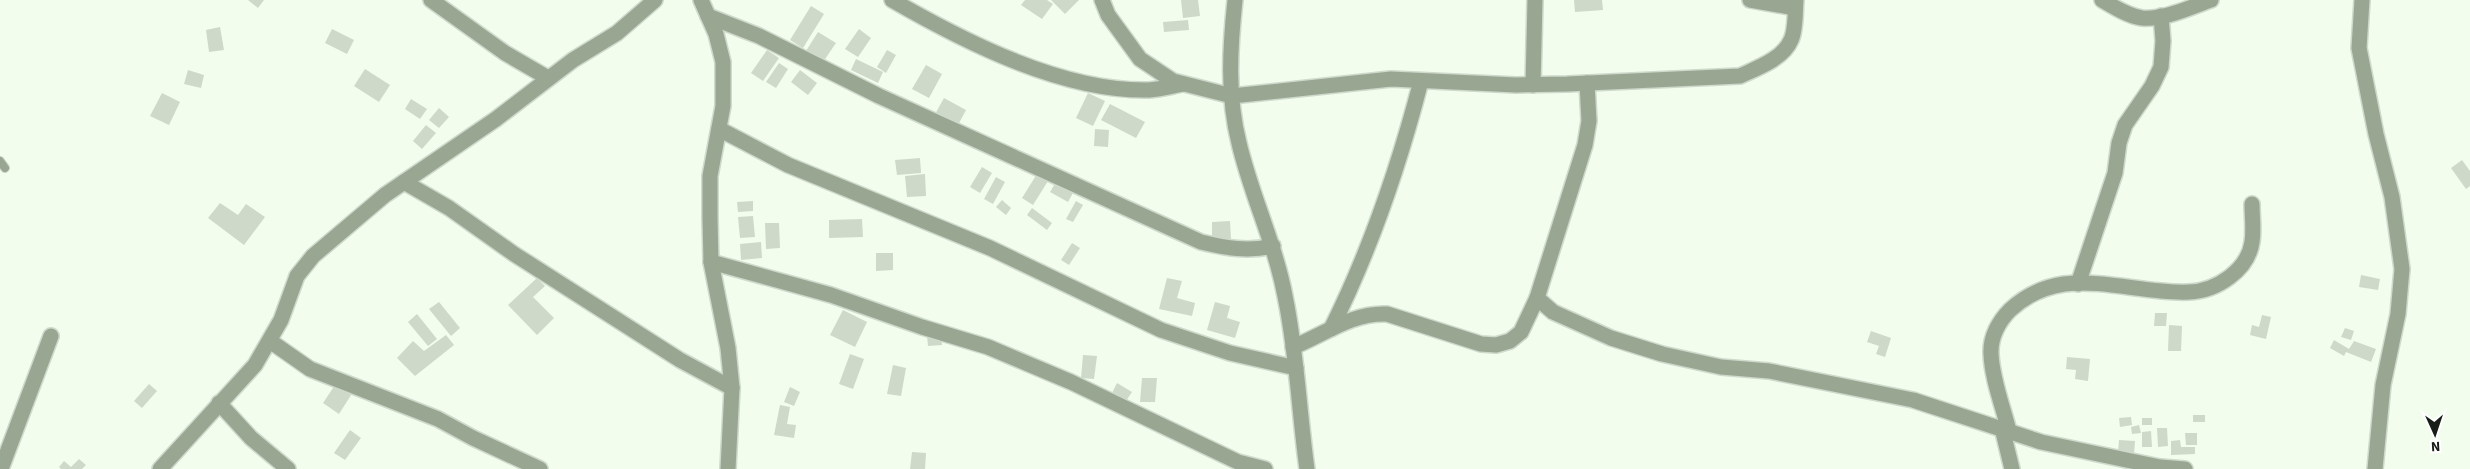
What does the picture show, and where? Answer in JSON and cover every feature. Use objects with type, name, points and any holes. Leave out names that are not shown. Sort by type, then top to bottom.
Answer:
[{"type":"street","points":[[431,0],[505,53],[548,78]]},
{"type":"street","points":[[160,469],[255,365],[270,341],[297,276],[313,256],[385,195],[496,119],[548,78],[617,33],[655,0]]},
{"type":"street","points":[[701,0],[716,34],[723,62],[723,106],[710,176],[711,262],[728,348],[732,388],[728,469]]},
{"type":"street","points":[[892,0],[931,23],[1003,56],[1050,74],[1106,86],[1150,90],[1185,84]]},
{"type":"street","points":[[1102,0],[1108,15],[1140,59],[1173,81],[1232,96],[1392,79],[1533,84],[1740,76],[1777,56],[1791,40],[1795,4],[1750,0]]},
{"type":"street","points":[[1235,0],[1229,51],[1238,142],[1273,246],[1286,297],[1308,469]]},
{"type":"street","points":[[1533,84],[1535,0]]},
{"type":"street","points":[[2102,0],[2122,12],[2142,18],[2161,16],[2211,0]]},
{"type":"street","points":[[2362,0],[2359,48],[2376,134],[2392,197],[2402,268],[2398,314],[2383,385],[2375,469]]},
{"type":"street","points":[[708,16],[759,36],[879,96],[1201,242],[1227,248],[1254,250],[1273,246]]},
{"type":"street","points":[[2078,284],[2115,174],[2119,142],[2125,126],[2152,86],[2161,67],[2163,41],[2161,16]]},
{"type":"street","points":[[1331,329],[1358,276],[1387,196],[1421,81]]},
{"type":"street","points":[[1293,347],[1318,338],[1331,329],[1372,313],[1387,314],[1449,335],[1496,346],[1510,341],[1521,332],[1537,298],[1585,145],[1589,121],[1587,83]]},
{"type":"street","points":[[719,129],[788,165],[990,248],[1161,330],[1230,353],[1296,368]]},
{"type":"street","points":[[404,182],[449,208],[514,254],[680,360],[732,388]]},
{"type":"street","points":[[2012,469],[1991,354],[1992,339],[2001,319],[2015,305],[2039,290],[2065,284],[2189,292],[2210,289],[2231,276],[2246,262],[2252,241],[2252,204]]},
{"type":"street","points":[[711,262],[830,295],[922,327],[988,347],[1071,382],[1238,462],[1265,469]]},
{"type":"street","points":[[1537,298],[1553,312],[1611,338],[1662,354],[1721,367],[1770,372],[1912,400],[2041,442],[2100,456],[2160,467],[2185,469]]},
{"type":"street","points":[[1,469],[50,336]]},
{"type":"street","points":[[270,341],[310,369],[438,419],[472,438],[540,469]]},
{"type":"street","points":[[219,403],[251,438],[288,469]]},
{"type":"building","points":[[248,0],[264,0],[258,8]]},
{"type":"building","points":[[1025,0],[1047,0],[1053,4],[1042,19],[1021,5]]},
{"type":"building","points":[[1051,0],[1079,0],[1065,14]]},
{"type":"building","points":[[1181,0],[1198,0],[1200,16],[1183,18]]},
{"type":"building","points":[[1574,0],[1602,0],[1603,10],[1575,12]]},
{"type":"building","points":[[811,6],[824,14],[803,48],[790,40]]},
{"type":"building","points":[[1188,20],[1189,30],[1164,32],[1163,22]]},
{"type":"building","points":[[220,27],[224,50],[209,52],[206,30]]},
{"type":"building","points":[[332,29],[354,40],[347,54],[325,43]]},
{"type":"building","points":[[859,29],[871,38],[858,57],[845,49]]},
{"type":"building","points":[[818,32],[836,43],[823,62],[806,51]]},
{"type":"building","points":[[767,50],[779,58],[763,81],[751,73]]},
{"type":"building","points":[[887,50],[896,55],[886,73],[877,67]]},
{"type":"building","points":[[856,59],[883,72],[878,83],[851,70]]},
{"type":"building","points":[[779,63],[788,69],[776,88],[766,82]]},
{"type":"building","points":[[926,65],[942,74],[929,98],[912,89]]},
{"type":"building","points":[[365,69],[390,85],[379,102],[354,86]]},
{"type":"building","points":[[188,70],[204,75],[201,88],[184,84]]},
{"type":"building","points":[[800,70],[817,83],[808,95],[791,82]]},
{"type":"building","points":[[162,93],[180,102],[169,125],[150,116]]},
{"type":"building","points":[[1088,93],[1105,101],[1093,126],[1076,118]]},
{"type":"building","points":[[944,98],[966,110],[957,127],[934,116]]},
{"type":"building","points":[[411,99],[427,109],[420,119],[405,109]]},
{"type":"building","points":[[1110,104],[1145,122],[1136,138],[1101,120]]},
{"type":"building","points":[[439,108],[449,117],[439,128],[429,120]]},
{"type":"building","points":[[426,125],[436,133],[422,149],[413,141]]},
{"type":"building","points":[[1095,129],[1109,130],[1108,147],[1094,146]]},
{"type":"building","points":[[920,158],[921,173],[897,175],[895,160]]},
{"type":"building","points":[[2462,160],[2470,171],[2470,186],[2466,189],[2451,168]]},
{"type":"building","points":[[982,167],[992,173],[980,193],[970,187]]},
{"type":"building","points":[[925,174],[926,196],[907,197],[905,176]]},
{"type":"building","points":[[1037,174],[1048,181],[1033,205],[1022,198]]},
{"type":"building","points":[[996,177],[1005,182],[993,204],[984,199]]},
{"type":"building","points":[[1056,182],[1074,191],[1068,202],[1050,192]]},
{"type":"building","points":[[1002,200],[1011,208],[1006,215],[996,207]]},
{"type":"building","points":[[753,201],[753,211],[738,212],[737,202]]},
{"type":"building","points":[[1076,201],[1083,205],[1073,222],[1066,219]]},
{"type":"building","points":[[220,203],[238,215],[246,204],[265,217],[244,245],[208,218]]},
{"type":"building","points":[[1032,208],[1052,223],[1047,230],[1027,215]]},
{"type":"building","points":[[753,216],[755,237],[740,238],[738,217]]},
{"type":"building","points":[[862,219],[863,237],[829,238],[829,220]]},
{"type":"building","points":[[1230,221],[1231,240],[1212,240],[1212,222]]},
{"type":"building","points":[[765,223],[779,223],[780,248],[766,249]]},
{"type":"building","points":[[761,242],[762,258],[741,260],[740,244]]},
{"type":"building","points":[[1072,243],[1080,248],[1069,265],[1061,260]]},
{"type":"building","points":[[876,253],[893,253],[893,270],[876,271]]},
{"type":"building","points":[[2361,275],[2380,279],[2378,290],[2359,287]]},
{"type":"building","points":[[537,278],[545,286],[533,297],[554,318],[537,335],[508,305]]},
{"type":"building","points":[[1167,278],[1182,281],[1177,298],[1195,303],[1192,316],[1159,309]]},
{"type":"building","points":[[439,302],[460,328],[451,336],[429,309]]},
{"type":"building","points":[[1215,302],[1230,306],[1227,318],[1240,322],[1235,338],[1207,330]]},
{"type":"building","points":[[843,310],[867,322],[855,347],[830,335]]},
{"type":"building","points":[[2155,313],[2167,313],[2166,326],[2154,326]]},
{"type":"building","points":[[417,314],[437,339],[428,346],[408,322]]},
{"type":"building","points":[[2262,315],[2271,317],[2266,339],[2250,335],[2252,325],[2259,327]]},
{"type":"building","points":[[2169,325],[2182,326],[2181,351],[2168,351]]},
{"type":"building","points":[[2345,328],[2354,331],[2351,340],[2341,337]]},
{"type":"building","points":[[1871,331],[1891,338],[1885,357],[1876,354],[1879,346],[1867,342]]},
{"type":"building","points":[[446,335],[454,345],[415,376],[397,358],[413,341],[424,351]]},
{"type":"building","points":[[941,335],[942,345],[928,346],[927,336]]},
{"type":"building","points":[[2334,340],[2349,349],[2354,341],[2376,349],[2371,362],[2346,352],[2344,356],[2330,348]]},
{"type":"building","points":[[850,354],[864,359],[853,389],[839,384]]},
{"type":"building","points":[[1083,355],[1097,356],[1094,379],[1081,378]]},
{"type":"building","points":[[2067,357],[2090,359],[2088,381],[2075,379],[2076,370],[2066,369]]},
{"type":"building","points":[[893,365],[906,368],[901,396],[887,394]]},
{"type":"building","points":[[1142,378],[1157,378],[1155,402],[1140,402]]},
{"type":"building","points":[[337,382],[353,392],[339,414],[323,403]]},
{"type":"building","points":[[1117,383],[1132,392],[1126,401],[1112,393]]},
{"type":"building","points":[[149,384],[157,391],[142,408],[134,401]]},
{"type":"building","points":[[790,387],[800,392],[794,406],[784,402]]},
{"type":"building","points":[[780,405],[790,407],[787,424],[796,425],[794,438],[774,435]]},
{"type":"building","points":[[2193,415],[2205,415],[2205,422],[2193,422]]},
{"type":"building","points":[[2131,417],[2132,425],[2120,427],[2119,418]]},
{"type":"building","points":[[2142,418],[2152,418],[2152,425],[2142,425]]},
{"type":"building","points":[[2139,425],[2141,433],[2132,434],[2131,427]]},
{"type":"building","points":[[2157,428],[2167,428],[2168,446],[2158,447]]},
{"type":"building","points":[[350,430],[361,438],[345,460],[334,453]]},
{"type":"building","points":[[2151,431],[2152,447],[2142,447],[2142,432]]},
{"type":"building","points":[[2185,433],[2197,433],[2197,445],[2186,445]]},
{"type":"building","points":[[2119,440],[2135,441],[2134,454],[2118,453]]},
{"type":"building","points":[[2180,440],[2181,447],[2195,447],[2195,454],[2171,455],[2171,441]]},
{"type":"building","points":[[912,452],[926,453],[925,469],[910,469]]},
{"type":"building","points":[[79,459],[86,465],[82,469],[61,469],[59,467],[64,461],[71,467]]}]
